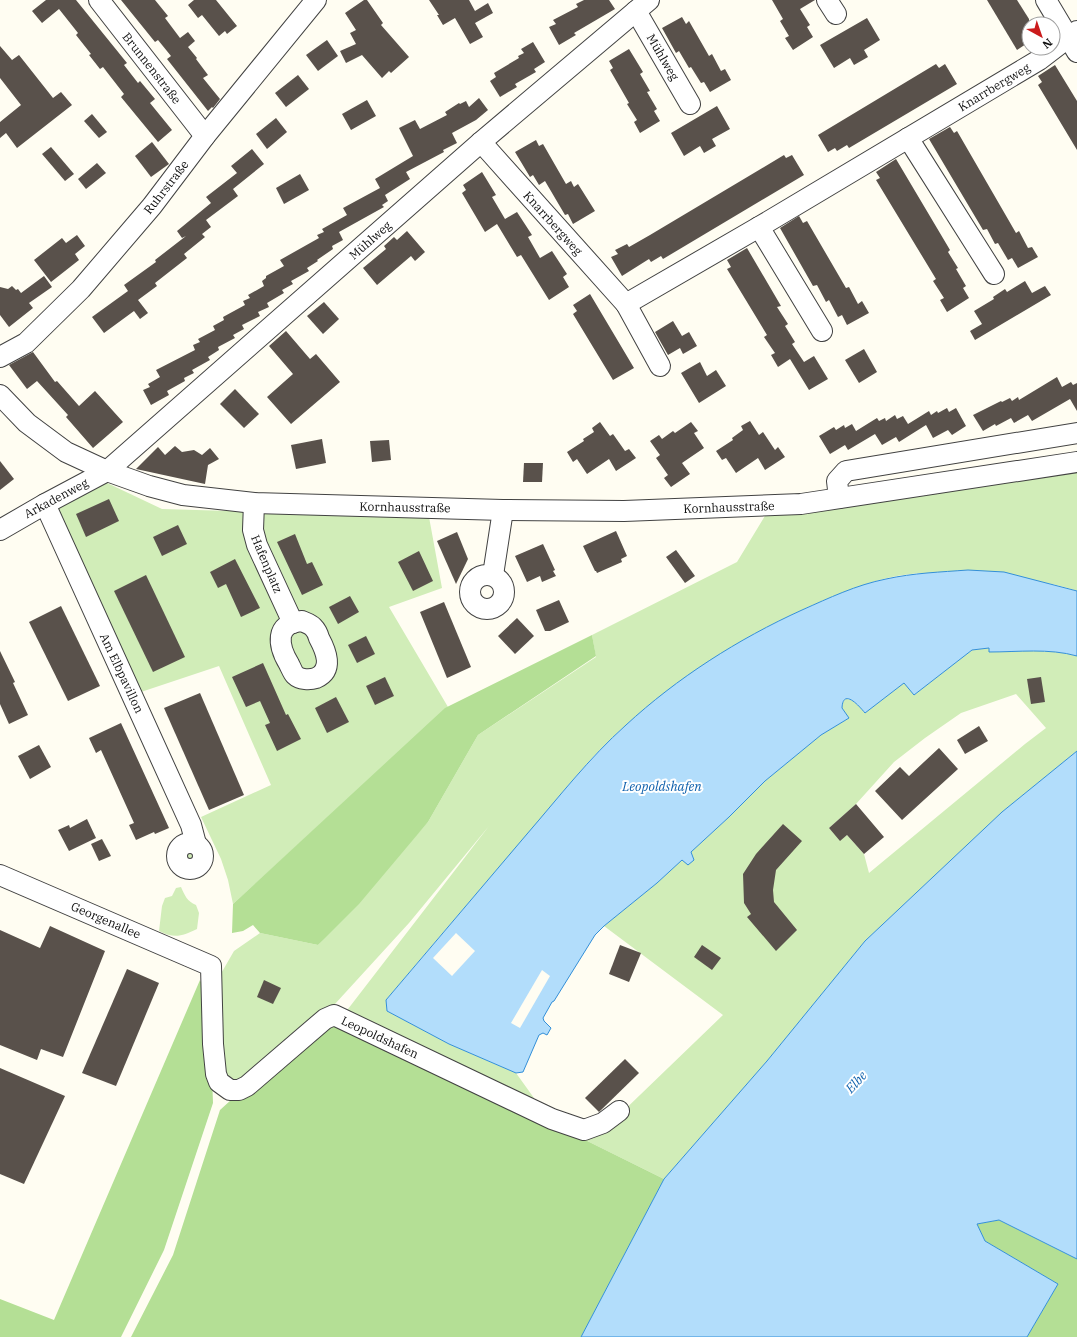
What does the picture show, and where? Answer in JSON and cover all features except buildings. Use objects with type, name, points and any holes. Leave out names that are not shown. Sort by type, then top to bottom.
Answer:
[{"type":"street","name":"Brunnenstraße","points":[[99,0],[205,136]]},
{"type":"street","name":"Ruhrstraße","points":[[0,357],[26,343],[82,289],[152,206],[205,136],[316,0]]},
{"type":"street","points":[[1046,0],[1074,40]]},
{"type":"street","name":"Mühlweg","points":[[107,471],[481,142],[643,6],[690,104]]},
{"type":"street","name":"Knarrbergweg","points":[[626,304],[1074,40]]},
{"type":"street","points":[[908,138],[994,274]]},
{"type":"street","name":"Knarrbergweg","points":[[481,142],[626,304],[660,366]]},
{"type":"street","points":[[759,227],[822,331]]},
{"type":"street","name":"Kornhausstraße","points":[[0,395],[27,423],[66,452],[107,471],[149,486],[183,495],[254,503],[503,510],[624,511],[801,504],[1077,462]]},
{"type":"street","points":[[839,498],[837,481],[846,471],[1077,433]]},
{"type":"street","name":"Arkadenweg","points":[[2,525],[107,471]]},
{"type":"street","name":"Hafenplatz","points":[[254,503],[253,530],[257,545],[293,623]]},
{"type":"street","name":"Am Elbpavillon","points":[[44,504],[191,825],[196,844]]},
{"type":"street","points":[[493,575],[503,510]]},
{"type":"street","name":"Georgenallee","points":[[0,875],[211,966]]},
{"type":"street","name":"Leopoldshafen","points":[[211,966],[213,1044],[216,1074],[219,1082],[230,1090],[239,1090],[247,1086],[325,1019],[334,1015],[552,1119],[584,1130],[603,1123],[619,1111]]},
{"type":"green space","points":[[1077,454],[1077,591],[1053,584],[1029,581],[930,573],[907,574],[862,585],[833,596],[780,620],[734,646],[668,690],[613,736],[576,776],[386,1000],[387,1011],[449,1044],[516,1073],[534,1098],[522,1108],[235,1083],[220,1073],[219,977],[234,951],[260,933],[318,945],[428,822],[478,735],[596,657],[592,635],[737,562],[774,501]],"holes":[[[489,826],[348,1009],[324,1016],[409,923]]]},
{"type":"green space","points":[[105,482],[162,509],[429,517],[442,588],[389,607],[448,707],[233,904],[228,880],[221,859],[201,817],[271,785],[219,666],[129,696],[44,514]]},
{"type":"green space","points":[[592,635],[596,656],[478,735],[428,822],[359,904],[318,945],[260,933],[253,925],[243,931],[232,933],[233,904],[445,708]]},
{"type":"green space","points":[[989,648],[989,652],[1044,651],[1077,656],[1077,751],[1002,812],[865,941],[767,1061],[664,1179],[559,1127],[613,1121],[723,1015],[604,926],[657,883],[682,860],[688,864],[694,860],[691,852],[765,781],[821,735],[849,718],[842,708],[845,700],[848,699],[852,701],[865,713],[904,683],[914,695],[972,650]],"holes":[[[1016,694],[1046,728],[869,873],[864,854],[847,835],[840,840],[829,828],[856,804],[894,762],[961,713]]]},
{"type":"green space","points":[[188,849],[199,853],[195,861],[187,865],[182,863],[181,858],[183,853]]},
{"type":"green space","points":[[181,887],[190,902],[196,905],[199,913],[197,929],[183,935],[174,936],[159,931],[162,906],[165,898],[172,896],[176,888]]},
{"type":"green space","points":[[200,980],[205,991],[213,1103],[164,1250],[121,1337],[0,1337],[0,1299],[54,1320]]},
{"type":"green space","points":[[323,1016],[559,1127],[664,1179],[581,1337],[131,1337],[173,1255],[220,1110]]},
{"type":"green space","points":[[999,1220],[1077,1259],[1077,1337],[1027,1337],[1058,1284],[985,1241],[977,1224]]},
{"type":"water","name":"Leopoldshafen","points":[[968,570],[1004,572],[1077,591],[1077,656],[1044,651],[989,652],[989,648],[972,650],[914,695],[904,683],[865,713],[852,700],[845,699],[842,708],[849,718],[821,735],[765,781],[691,852],[694,860],[688,865],[682,860],[595,935],[543,1018],[551,1028],[547,1035],[543,1033],[539,1035],[523,1072],[516,1073],[449,1044],[387,1011],[386,1000],[575,778],[612,738],[666,691],[709,661],[778,621],[843,592],[875,582],[906,575]]},
{"type":"water","name":"Elbe","points":[[1077,751],[1077,1259],[999,1220],[977,1224],[985,1241],[1058,1284],[1027,1337],[581,1337],[664,1179],[767,1061],[865,941],[1002,812]]},
{"type":"pier","points":[[456,933],[475,951],[452,976],[433,958]]},
{"type":"pier","points":[[542,970],[550,976],[520,1028],[511,1023]]}]
